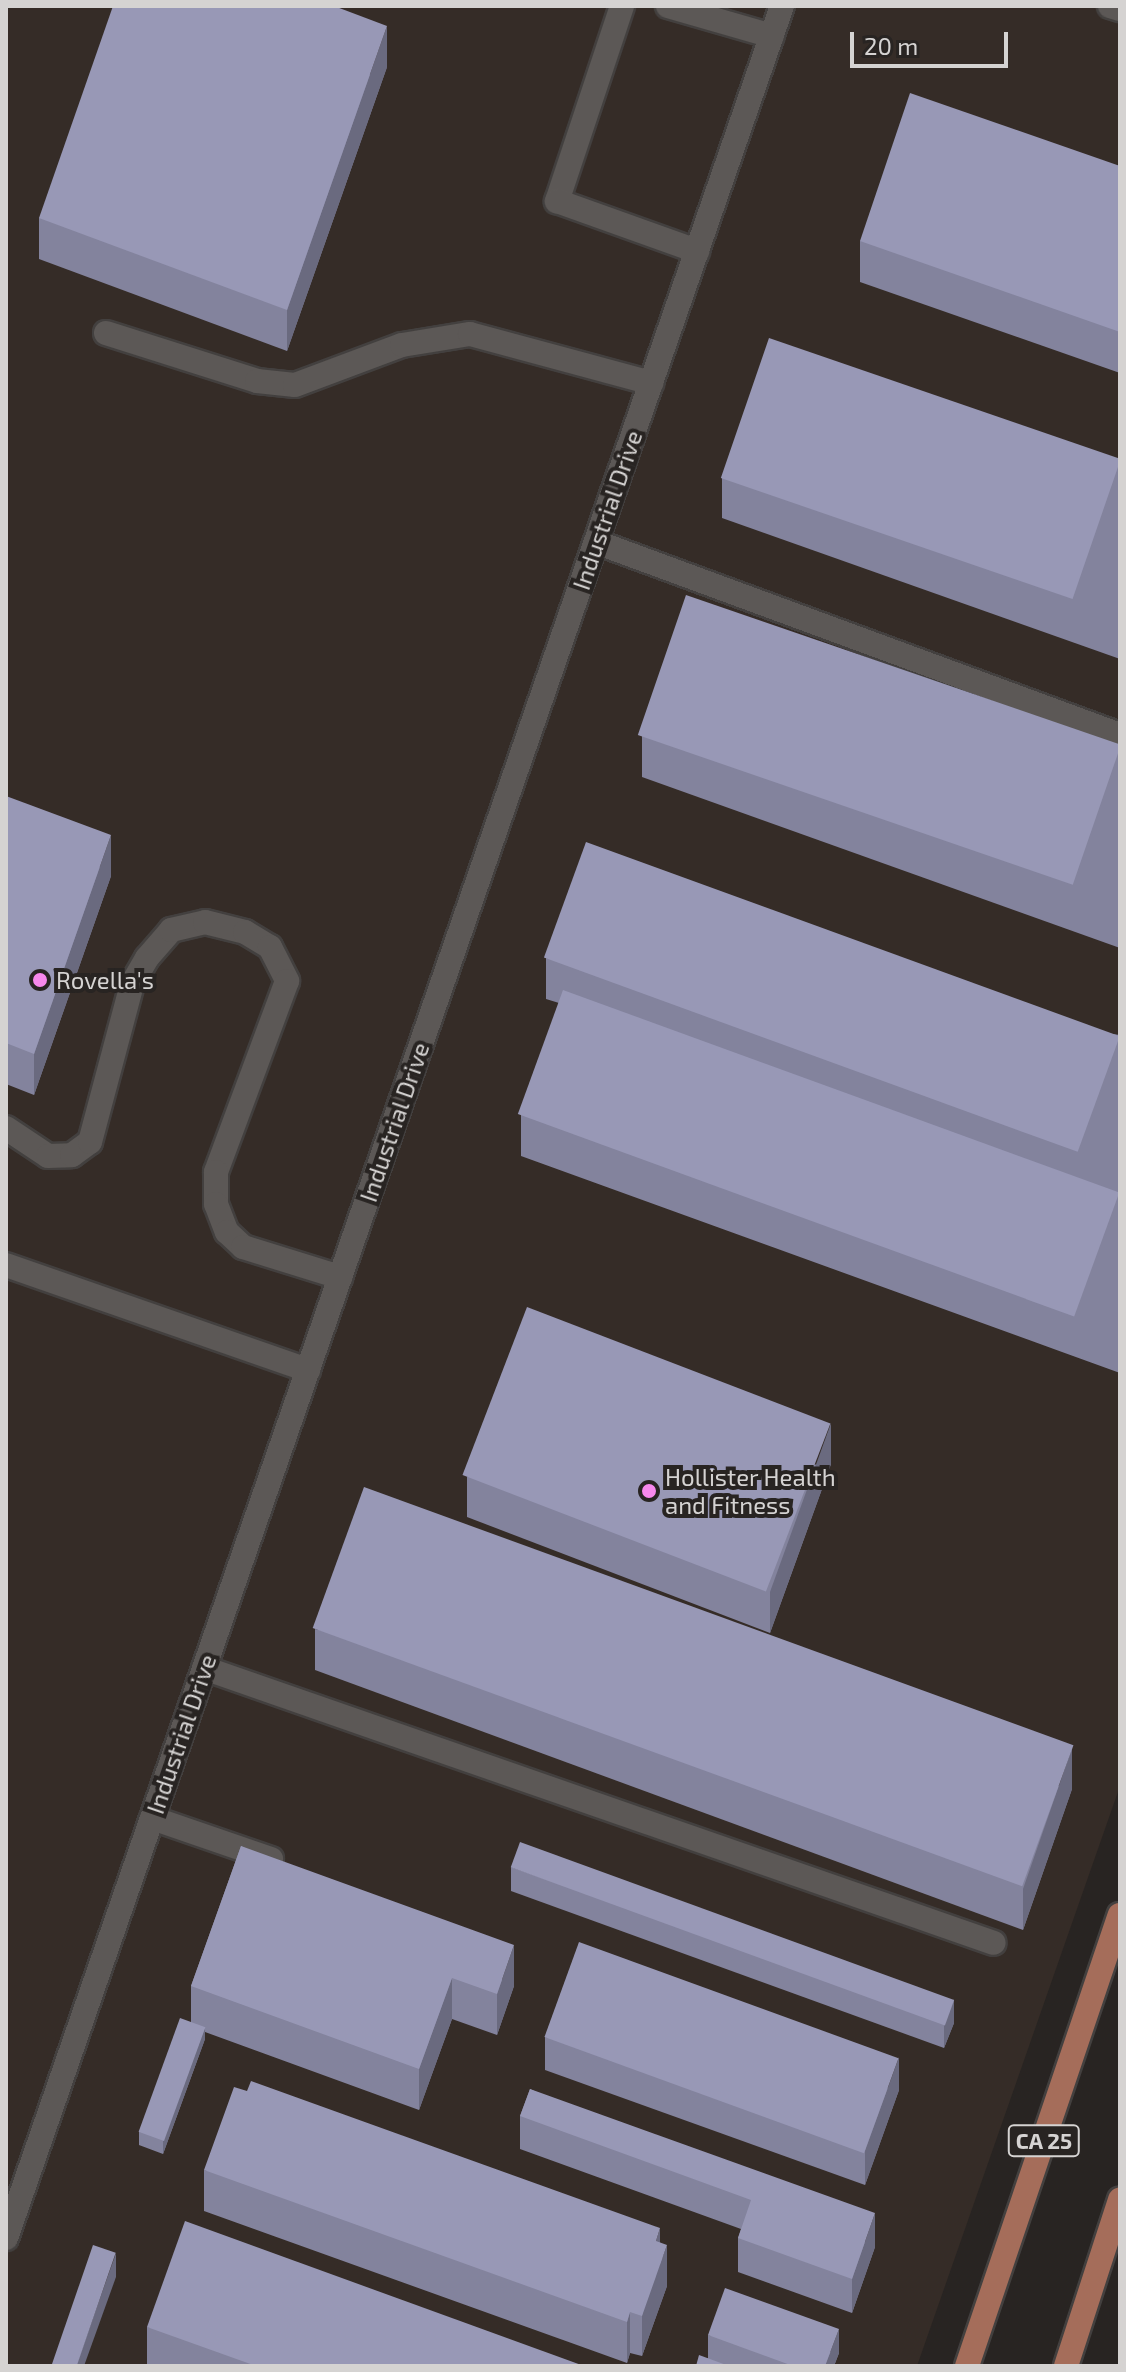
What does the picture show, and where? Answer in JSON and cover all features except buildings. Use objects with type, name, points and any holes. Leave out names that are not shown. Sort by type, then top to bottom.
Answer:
[{"type":"main road","name":"CA 25","points":[[967,2366],[1120,1915]]},
{"type":"main road","points":[[1066,2366],[1120,2200]]},
{"type":"street","points":[[622,6],[557,201],[697,251]]},
{"type":"street","points":[[668,6],[772,36]]},
{"type":"street","name":"Industrial Drive","points":[[6,2238],[782,6]]},
{"type":"street","points":[[1110,6],[1120,9]]},
{"type":"street","points":[[106,333],[257,381],[295,385],[402,345],[470,334],[652,383]]},
{"type":"street","points":[[596,542],[1120,735]]},
{"type":"street","points":[[6,1128],[48,1156],[72,1155],[90,1142],[132,984],[147,958],[171,930],[205,922],[245,932],[270,947],[287,981],[216,1172],[216,1204],[227,1232],[243,1247],[340,1277]]},
{"type":"street","points":[[6,1265],[308,1370]]},
{"type":"street","points":[[204,1668],[994,1943]]},
{"type":"street","points":[[152,1818],[295,1868]]},
{"type":"shaded area","points":[[6,6],[1120,6],[1120,1786],[917,2366],[6,2366]]},
{"type":"place","name":"Rovella's","points":[[40,980]]},
{"type":"place","name":"Hollister Health and Fitness","points":[[649,1491]]}]
